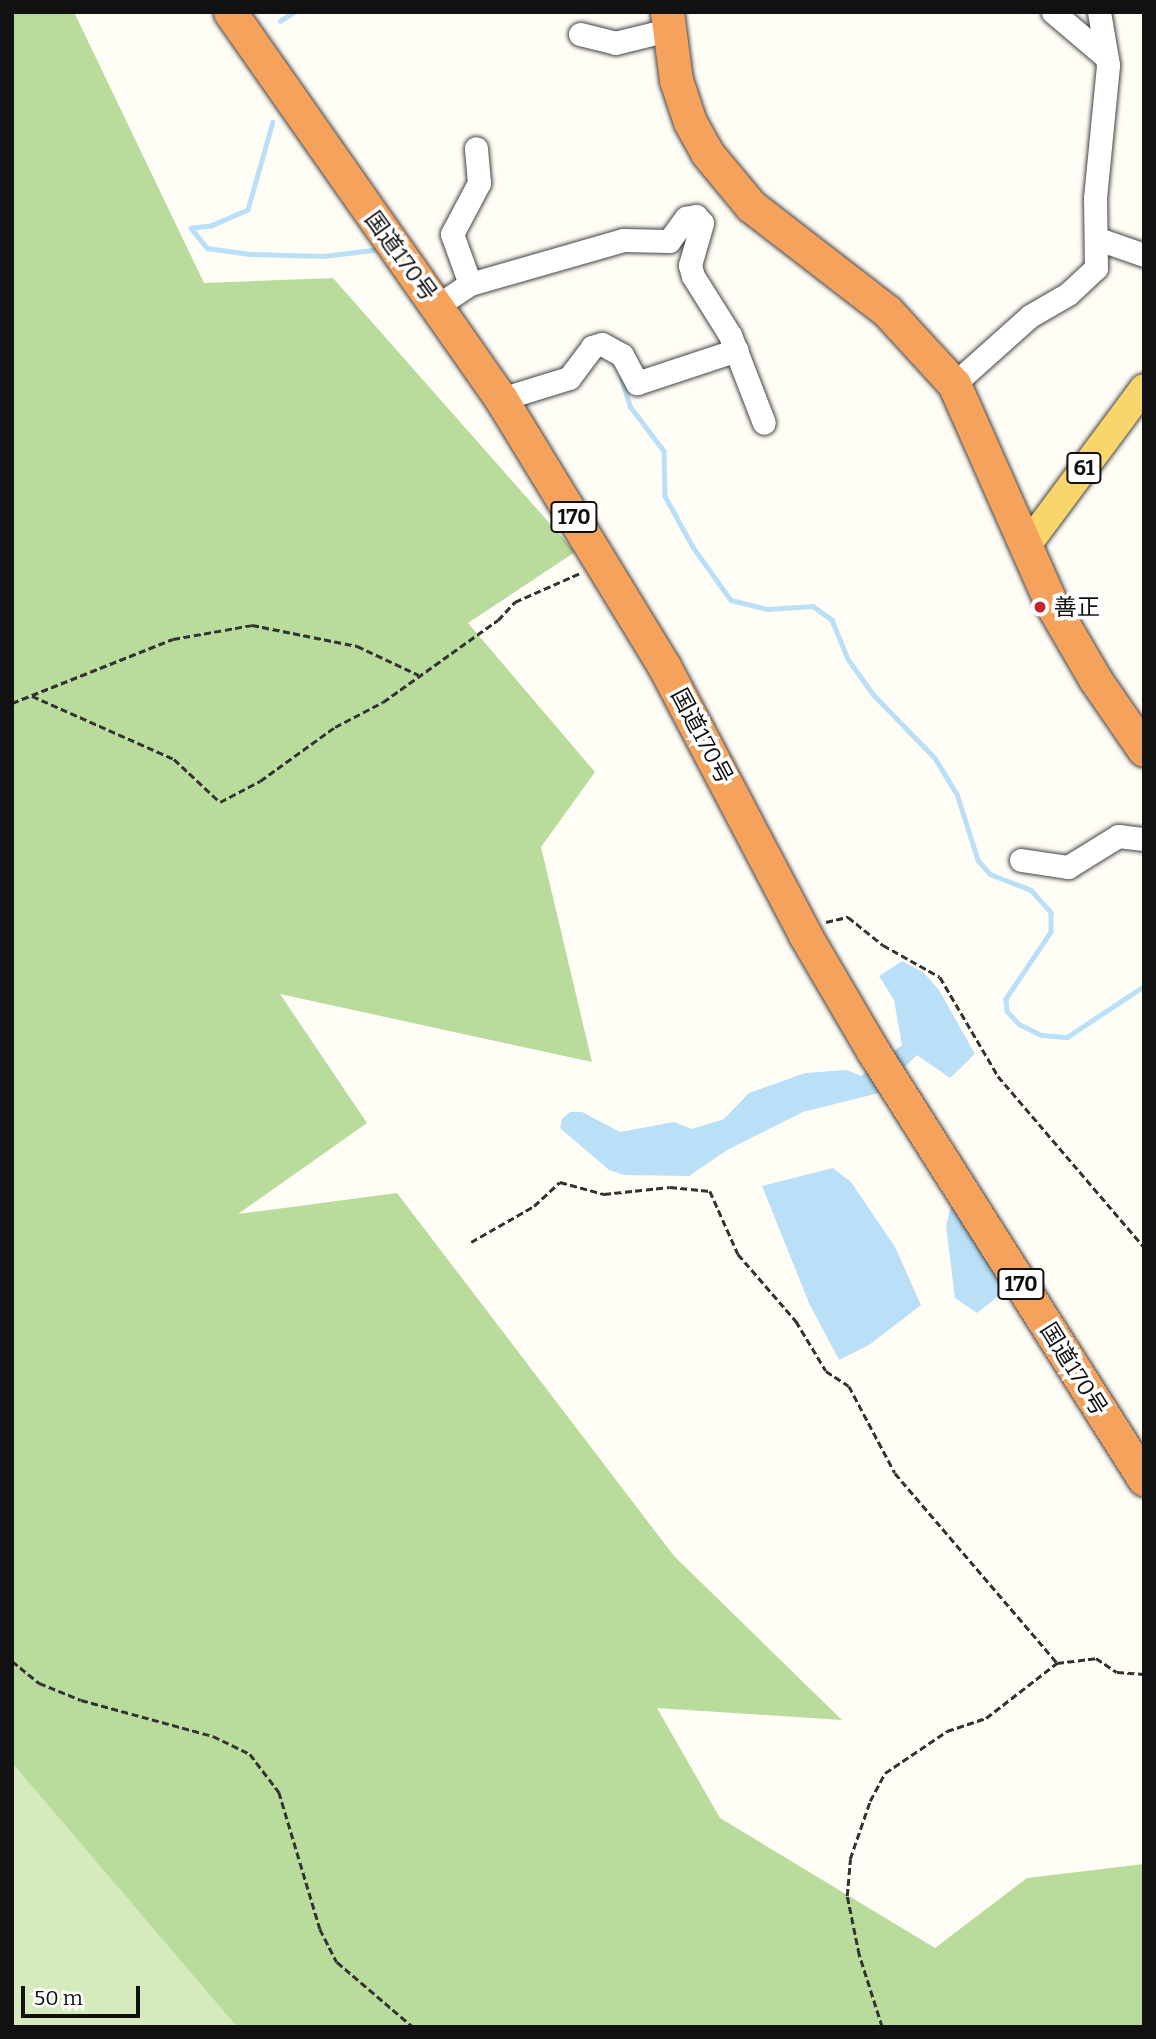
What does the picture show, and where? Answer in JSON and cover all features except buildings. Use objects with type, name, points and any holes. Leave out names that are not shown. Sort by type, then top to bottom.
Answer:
[{"type":"highway","name":"国道170号","points":[[230,12],[501,399],[664,666],[802,928],[873,1051],[1144,1479]]},
{"type":"highway","points":[[667,21],[676,80],[690,122],[727,181],[751,206],[887,311],[954,384],[1025,548],[1094,679],[1144,750]]},
{"type":"main road","name":"61","points":[[1025,548],[1144,388]]},
{"type":"street","points":[[1053,12],[1106,57]]},
{"type":"street","points":[[954,384],[1030,316],[1068,295],[1096,268],[1098,239],[1095,198],[1106,57],[1099,12]]},
{"type":"street","points":[[580,34],[615,43],[667,21]]},
{"type":"street","points":[[470,284],[452,234],[479,183],[475,148]]},
{"type":"street","points":[[437,306],[470,284],[623,240],[669,241],[686,218],[696,216],[702,223],[690,265],[693,276],[737,351],[764,423]]},
{"type":"street","points":[[1098,239],[1144,256]]},
{"type":"street","points":[[501,399],[569,378],[592,347],[602,344],[622,355],[637,383],[737,351]]},
{"type":"street","points":[[1021,860],[1068,867],[1118,836],[1144,839]]},
{"type":"path","points":[[32,696],[174,759],[220,802],[260,781],[335,727],[383,702],[498,620],[515,602],[578,573],[607,573]]},
{"type":"path","points":[[12,703],[173,639],[252,625],[344,642],[419,676]]},
{"type":"path","points":[[802,928],[848,917],[883,945],[940,977],[998,1076],[1144,1247]]},
{"type":"path","points":[[471,1242],[534,1206],[560,1182],[604,1194],[670,1187],[710,1191],[738,1254],[796,1321],[826,1371],[849,1386],[895,1473],[1057,1662]]},
{"type":"path","points":[[881,2027],[859,1955],[847,1896],[850,1859],[870,1801],[885,1773],[915,1749],[947,1731],[986,1718],[1057,1662],[1096,1658],[1117,1672],[1144,1674]]},
{"type":"path","points":[[12,1661],[39,1683],[81,1700],[213,1736],[250,1755],[279,1792],[320,1929],[337,1962],[413,2027]]},
{"type":"green space","points":[[12,12],[74,12],[204,283],[333,278],[575,552],[468,623],[595,772],[541,847],[592,1062],[280,994],[367,1123],[238,1214],[397,1193],[674,1556],[842,1720],[657,1708],[720,1818],[935,1948],[1027,1878],[1144,1864],[1144,2027],[237,2027],[12,1763]]},
{"type":"green space","points":[[12,1763],[237,2027],[12,2027]]},
{"type":"water","points":[[902,961],[924,973],[939,990],[975,1054],[950,1078],[917,1055],[879,1093],[803,1112],[727,1150],[689,1176],[624,1175],[609,1170],[560,1128],[562,1119],[570,1112],[582,1112],[620,1132],[674,1122],[692,1129],[724,1119],[749,1093],[805,1073],[847,1070],[861,1076],[902,1045],[894,1000],[879,976]]},
{"type":"water","points":[[833,1168],[851,1182],[895,1247],[921,1305],[869,1345],[839,1360],[809,1303],[762,1186]]},
{"type":"water","points":[[952,1203],[1006,1290],[977,1313],[955,1298],[946,1226]]},
{"type":"waterway","points":[[280,21],[294,12]]},
{"type":"waterway","points":[[273,122],[248,210],[211,226],[191,228],[207,248],[250,254],[323,256],[373,250]]},
{"type":"waterway","points":[[621,376],[630,406],[664,451],[665,496],[693,547],[731,600],[768,609],[813,606],[832,620],[848,659],[873,694],[935,758],[957,794],[978,860],[990,874],[1031,890],[1051,912],[1051,932],[1006,999],[1007,1011],[1019,1024],[1042,1035],[1067,1037],[1144,986]]},
{"type":"place","name":"善正","points":[[1040,607]]}]
